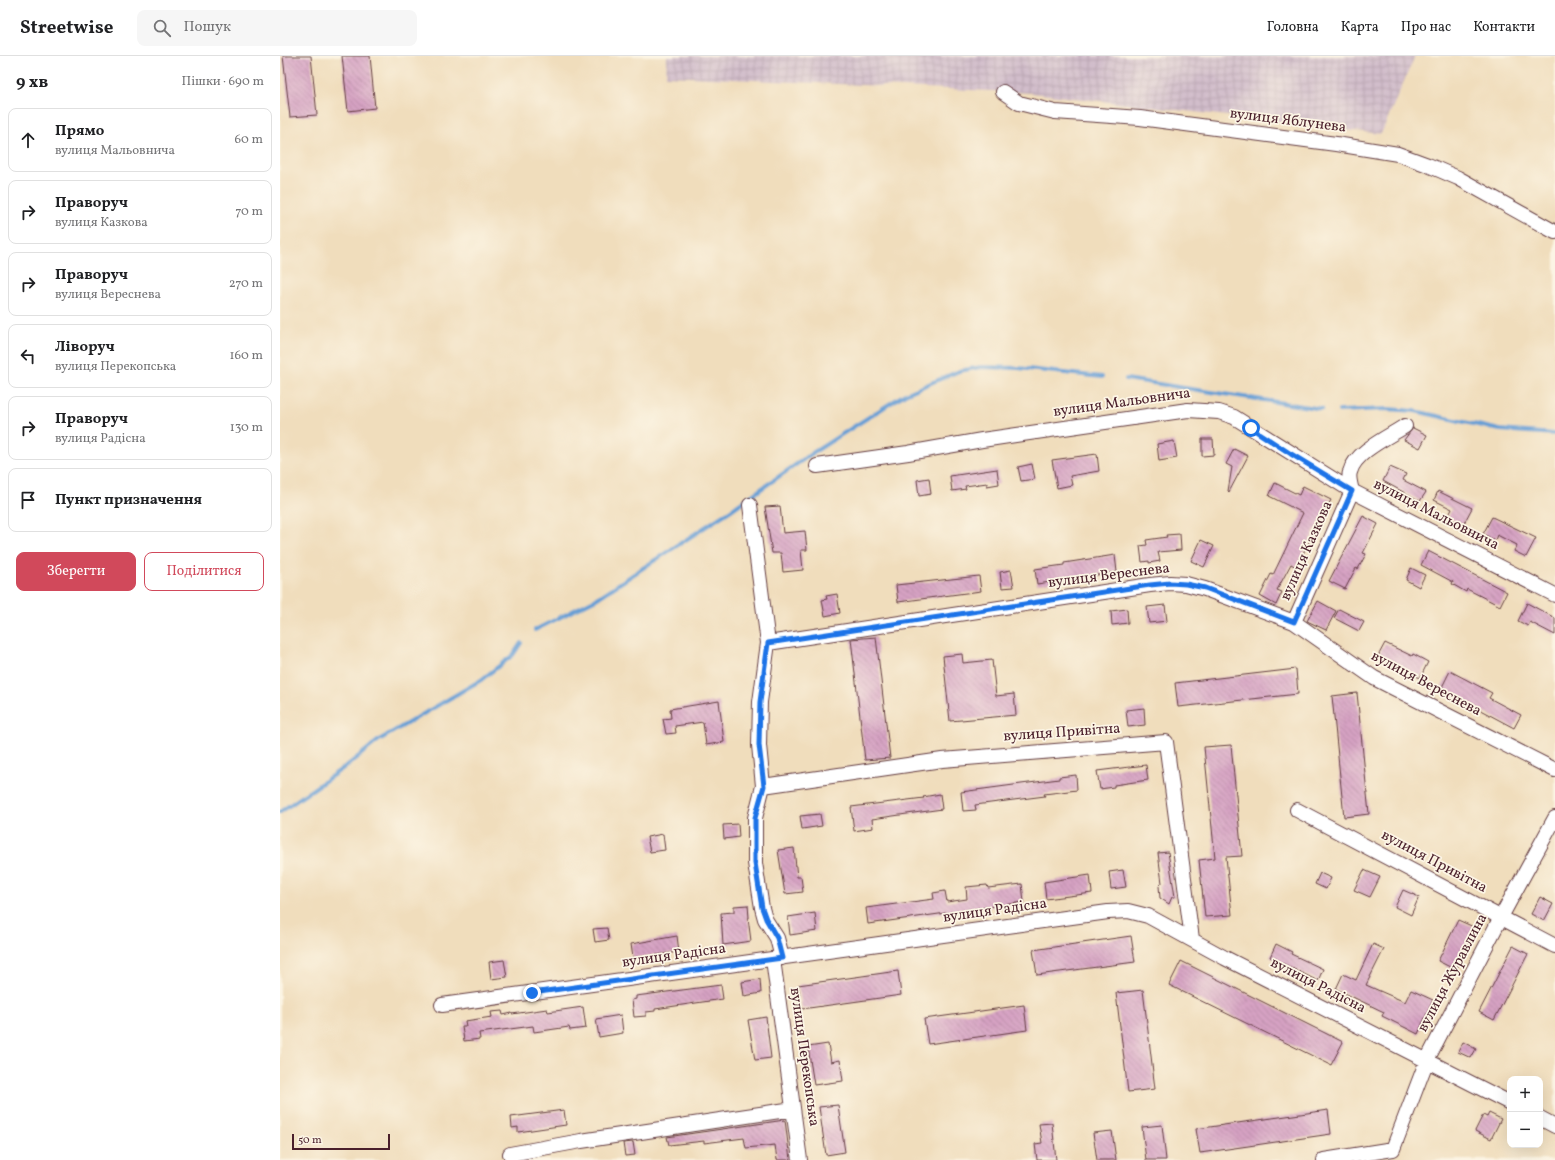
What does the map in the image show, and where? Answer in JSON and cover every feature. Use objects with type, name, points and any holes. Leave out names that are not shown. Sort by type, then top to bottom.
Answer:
[{"type":"street","name":"вулиця Яблунева","points":[[1003,92],[1019,103],[1055,112],[1140,118],[1336,144],[1398,154],[1458,178],[1555,232]]},
{"type":"street","name":"вулиця Мальовнича","points":[[817,466],[1188,410],[1219,412],[1234,417],[1352,491],[1555,595]]},
{"type":"street","name":"вулиця Казкова","points":[[1294,622],[1352,491],[1349,474],[1354,462],[1364,453],[1405,426]]},
{"type":"street","name":"вулиця Перекопська","points":[[750,505],[768,643],[760,702],[759,745],[764,786],[755,818],[755,863],[762,908],[766,919],[777,938],[793,1109],[800,1160]]},
{"type":"street","name":"вулиця Вереснева","points":[[768,643],[1150,585],[1170,583],[1186,584],[1205,588],[1294,622],[1374,678],[1555,770]]},
{"type":"street","name":"вулиця Привітна","points":[[764,786],[942,760],[1166,742],[1192,939]]},
{"type":"street","name":"вулиця Привітна","points":[[1297,810],[1555,946]]},
{"type":"street","name":"вулиця Журавлина","points":[[1324,1160],[1393,1149],[1427,1060],[1501,917],[1555,818]]},
{"type":"street","name":"вулиця Радісна","points":[[442,1006],[778,958],[1128,911],[1148,916],[1225,958],[1507,1101]]},
{"type":"street","points":[[510,1154],[589,1139],[793,1109]]},
{"type":"street","points":[[1543,1120],[1555,1126]]},
{"type":"shaded area","points":[[667,56],[1415,56],[1381,134],[1032,93],[666,76]]},
{"type":"building","points":[[283,56],[311,56],[317,115],[290,117]]},
{"type":"building","points":[[342,56],[370,56],[375,108],[348,111]]},
{"type":"building","points":[[1413,428],[1427,435],[1420,448],[1404,440]]},
{"type":"building","points":[[1202,439],[1213,439],[1214,455],[1202,456]]},
{"type":"building","points":[[1174,441],[1177,458],[1159,461],[1157,444]]},
{"type":"building","points":[[1234,449],[1248,456],[1229,492],[1232,467],[1226,464]]},
{"type":"building","points":[[1097,454],[1099,471],[1070,476],[1072,485],[1057,488],[1052,460]]},
{"type":"building","points":[[1032,464],[1035,479],[1021,481],[1018,467]]},
{"type":"building","points":[[1390,467],[1406,474],[1403,480],[1426,492],[1420,501],[1383,481]]},
{"type":"building","points":[[997,469],[999,484],[987,486],[987,483],[965,486],[966,489],[952,491],[950,476]]},
{"type":"building","points":[[929,478],[931,494],[919,496],[917,480]]},
{"type":"building","points":[[1275,483],[1299,495],[1303,486],[1331,500],[1296,567],[1291,564],[1277,590],[1282,592],[1276,605],[1260,596],[1271,574],[1273,575],[1303,513],[1269,496]]},
{"type":"building","points":[[1438,491],[1472,508],[1463,525],[1448,517],[1452,509],[1434,500]]},
{"type":"building","points":[[780,506],[783,533],[805,531],[807,550],[801,550],[803,570],[783,572],[781,553],[772,553],[765,507]]},
{"type":"building","points":[[1363,516],[1378,524],[1363,553],[1366,554],[1358,569],[1356,568],[1345,589],[1329,581]]},
{"type":"building","points":[[1492,517],[1536,538],[1526,557],[1514,551],[1517,545],[1497,535],[1495,540],[1483,534]]},
{"type":"building","points":[[1180,534],[1181,550],[1158,552],[1160,561],[1149,563],[1149,561],[1142,562],[1140,546],[1147,545],[1146,540],[1167,537],[1166,535]]},
{"type":"building","points":[[1201,540],[1214,546],[1204,567],[1191,561]]},
{"type":"building","points":[[1428,551],[1507,592],[1500,606],[1467,589],[1466,592],[1452,584],[1453,582],[1421,565]]},
{"type":"building","points":[[1115,555],[1117,572],[1037,584],[1035,569]]},
{"type":"building","points":[[1411,568],[1425,575],[1419,587],[1406,580]]},
{"type":"building","points":[[1011,570],[1014,587],[1002,588],[1000,572]]},
{"type":"building","points":[[979,576],[981,591],[898,602],[896,585]]},
{"type":"building","points":[[837,594],[840,613],[825,616],[822,600],[827,599],[826,596]]},
{"type":"building","points":[[1318,601],[1336,611],[1326,630],[1307,621]]},
{"type":"building","points":[[1527,603],[1555,618],[1555,635],[1530,622],[1528,626],[1518,621]]},
{"type":"building","points":[[1165,605],[1167,621],[1149,623],[1147,607]]},
{"type":"building","points":[[1127,609],[1128,623],[1112,625],[1111,611]]},
{"type":"building","points":[[1339,609],[1364,622],[1359,631],[1334,618]]},
{"type":"building","points":[[876,637],[890,758],[865,760],[851,639]]},
{"type":"building","points":[[1385,643],[1412,656],[1413,654],[1428,662],[1420,678],[1378,656]]},
{"type":"building","points":[[962,654],[963,663],[992,660],[996,696],[1014,694],[1016,715],[950,721],[943,656]]},
{"type":"building","points":[[1296,669],[1298,694],[1178,707],[1175,683]]},
{"type":"building","points":[[1450,671],[1492,693],[1489,698],[1521,715],[1514,728],[1441,689]]},
{"type":"building","points":[[1357,693],[1369,814],[1344,817],[1332,696]]},
{"type":"building","points":[[719,701],[724,742],[706,745],[703,722],[675,726],[676,733],[666,734],[663,719],[671,718],[670,709]]},
{"type":"building","points":[[1144,708],[1145,725],[1128,727],[1126,710]]},
{"type":"building","points":[[1231,745],[1242,856],[1226,857],[1232,915],[1205,917],[1199,860],[1215,858],[1204,747]]},
{"type":"building","points":[[1146,765],[1148,780],[1114,785],[1114,787],[1100,789],[1097,771]]},
{"type":"building","points":[[1076,775],[1077,790],[1044,794],[1045,796],[975,805],[976,810],[963,811],[961,792],[1059,779],[1059,777]]},
{"type":"building","points":[[940,794],[942,809],[872,819],[873,828],[854,831],[851,807],[924,798],[923,797]]},
{"type":"building","points":[[820,814],[822,826],[802,829],[800,816]]},
{"type":"building","points":[[738,824],[739,837],[724,839],[723,825]]},
{"type":"building","points":[[663,834],[665,850],[650,852],[647,837]]},
{"type":"building","points":[[794,848],[797,877],[801,877],[803,892],[785,894],[778,850]]},
{"type":"building","points":[[1168,852],[1175,897],[1172,897],[1169,904],[1160,898],[1159,886],[1162,883],[1158,853]]},
{"type":"building","points":[[1123,870],[1126,887],[1111,889],[1109,872]]},
{"type":"building","points":[[1364,870],[1380,877],[1370,897],[1354,890]]},
{"type":"building","points":[[1320,873],[1331,878],[1326,889],[1315,884]]},
{"type":"building","points":[[1090,875],[1092,893],[1046,899],[1044,882]]},
{"type":"building","points":[[1022,884],[1024,902],[868,924],[866,908],[934,899],[933,893],[945,891],[947,902],[967,899],[966,887],[987,885],[988,888]]},
{"type":"building","points":[[1403,890],[1419,897],[1411,915],[1395,907]]},
{"type":"building","points":[[1540,897],[1553,904],[1544,921],[1531,914]]},
{"type":"building","points":[[748,905],[751,941],[723,945],[721,913],[734,912],[734,906]]},
{"type":"building","points":[[815,913],[817,931],[790,935],[788,917]]},
{"type":"building","points":[[1458,920],[1476,928],[1456,970],[1438,961]]},
{"type":"building","points":[[607,928],[609,940],[595,942],[593,929]]},
{"type":"building","points":[[677,936],[679,952],[633,958],[631,944]]},
{"type":"building","points":[[1131,936],[1135,962],[1037,975],[1033,950]]},
{"type":"building","points":[[1276,944],[1292,952],[1291,954],[1323,969],[1318,981],[1270,957]]},
{"type":"building","points":[[1373,944],[1384,949],[1366,985],[1405,1002],[1411,990],[1433,1000],[1418,1034],[1382,1016],[1384,1012],[1336,989],[1343,974],[1356,980]]},
{"type":"building","points":[[1513,946],[1528,954],[1494,1020],[1479,1012]]},
{"type":"building","points":[[504,960],[507,977],[491,979],[489,962]]},
{"type":"building","points":[[1181,961],[1343,1042],[1331,1065],[1169,985]]},
{"type":"building","points":[[898,971],[901,995],[802,1009],[798,985]]},
{"type":"building","points":[[760,979],[761,993],[744,996],[742,982]]},
{"type":"building","points":[[721,985],[723,999],[655,1009],[655,1011],[646,1012],[646,1016],[634,1017],[632,1000],[636,999],[636,996]]},
{"type":"building","points":[[1143,990],[1155,1089],[1128,1092],[1116,993]]},
{"type":"building","points":[[1024,1005],[1027,1030],[928,1044],[924,1019]]},
{"type":"building","points":[[583,1007],[586,1028],[570,1030],[569,1027],[534,1032],[533,1026],[479,1033],[480,1039],[464,1041],[462,1026],[466,1026],[465,1021],[492,1017],[491,1012],[502,1011],[503,1015],[547,1009],[548,1012]]},
{"type":"building","points":[[621,1015],[623,1033],[599,1037],[596,1019]]},
{"type":"building","points":[[766,1017],[771,1058],[755,1060],[748,1020]]},
{"type":"building","points":[[1463,1042],[1476,1049],[1471,1058],[1458,1052]]},
{"type":"building","points":[[828,1044],[831,1062],[840,1060],[843,1081],[814,1085],[808,1047]]},
{"type":"building","points":[[838,1105],[845,1152],[826,1155],[819,1107]]},
{"type":"building","points":[[564,1110],[566,1125],[518,1132],[518,1127],[512,1128],[511,1117]]},
{"type":"building","points":[[1328,1110],[1331,1134],[1200,1153],[1196,1129]]},
{"type":"building","points":[[1489,1113],[1501,1119],[1491,1139],[1475,1131],[1483,1115],[1487,1117]]},
{"type":"building","points":[[785,1120],[790,1160],[777,1160],[775,1145],[746,1148],[744,1138],[704,1143],[704,1141],[669,1145],[667,1137]]},
{"type":"building","points":[[1052,1123],[1056,1160],[1037,1160],[1035,1144],[1042,1143],[1039,1124]]},
{"type":"building","points":[[1162,1125],[1166,1160],[1146,1160],[1142,1127]]},
{"type":"building","points":[[1112,1131],[1116,1160],[1097,1160],[1093,1133]]},
{"type":"building","points":[[633,1142],[635,1155],[625,1156],[623,1143]]},
{"type":"waterway","points":[[535,630],[596,599],[731,510],[814,452],[905,394],[959,371],[981,367],[1018,368],[1102,377]]},
{"type":"waterway","points":[[1126,379],[1322,409]]},
{"type":"waterway","points":[[1339,411],[1387,409],[1415,411],[1500,430],[1555,434]]},
{"type":"waterway","points":[[280,812],[349,764],[379,740],[481,680],[513,655],[521,643]]},
{"type":"route","points":[[532,993],[782,958],[777,938],[766,919],[762,908],[755,863],[755,818],[764,786],[759,745],[760,702],[768,643],[1170,583],[1186,584],[1205,588],[1294,622],[1352,491],[1251,428]]}]
